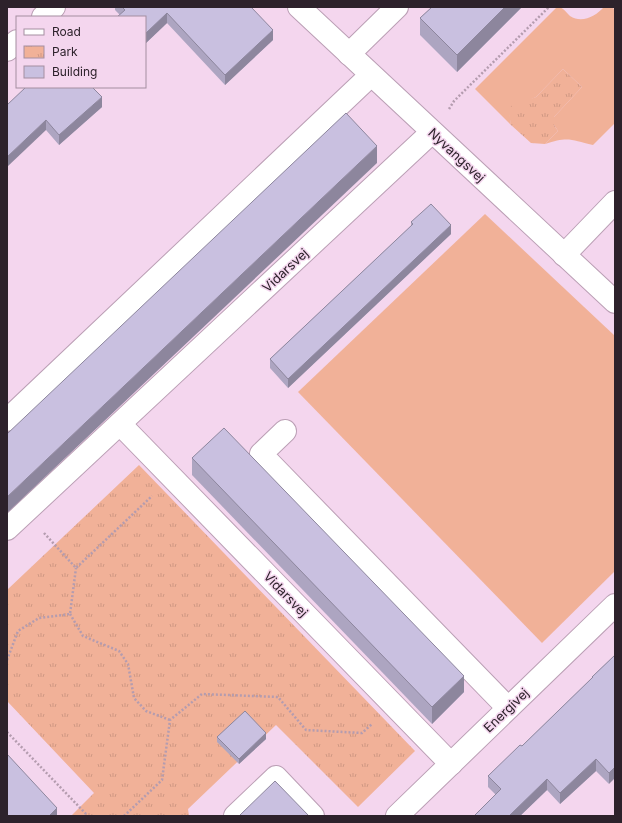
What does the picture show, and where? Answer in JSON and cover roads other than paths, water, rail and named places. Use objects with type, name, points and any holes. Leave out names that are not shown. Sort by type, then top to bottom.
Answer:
[{"type":"street","points":[[44,16],[54,7]]},
{"type":"street","name":"Nyvangsvej","points":[[299,7],[615,302]]},
{"type":"street","points":[[349,54],[397,7]]},
{"type":"street","points":[[7,50],[16,42]]},
{"type":"street","points":[[7,420],[371,75]]},
{"type":"street","name":"Vidarsvej","points":[[7,529],[432,132]]},
{"type":"street","points":[[564,255],[615,202]]},
{"type":"street","name":"Vidarsvej","points":[[120,424],[451,764]]},
{"type":"street","points":[[286,431],[261,454],[508,708]]},
{"type":"street","name":"Energivej","points":[[397,816],[615,605]]},
{"type":"street","points":[[235,816],[276,777],[313,816]]}]
